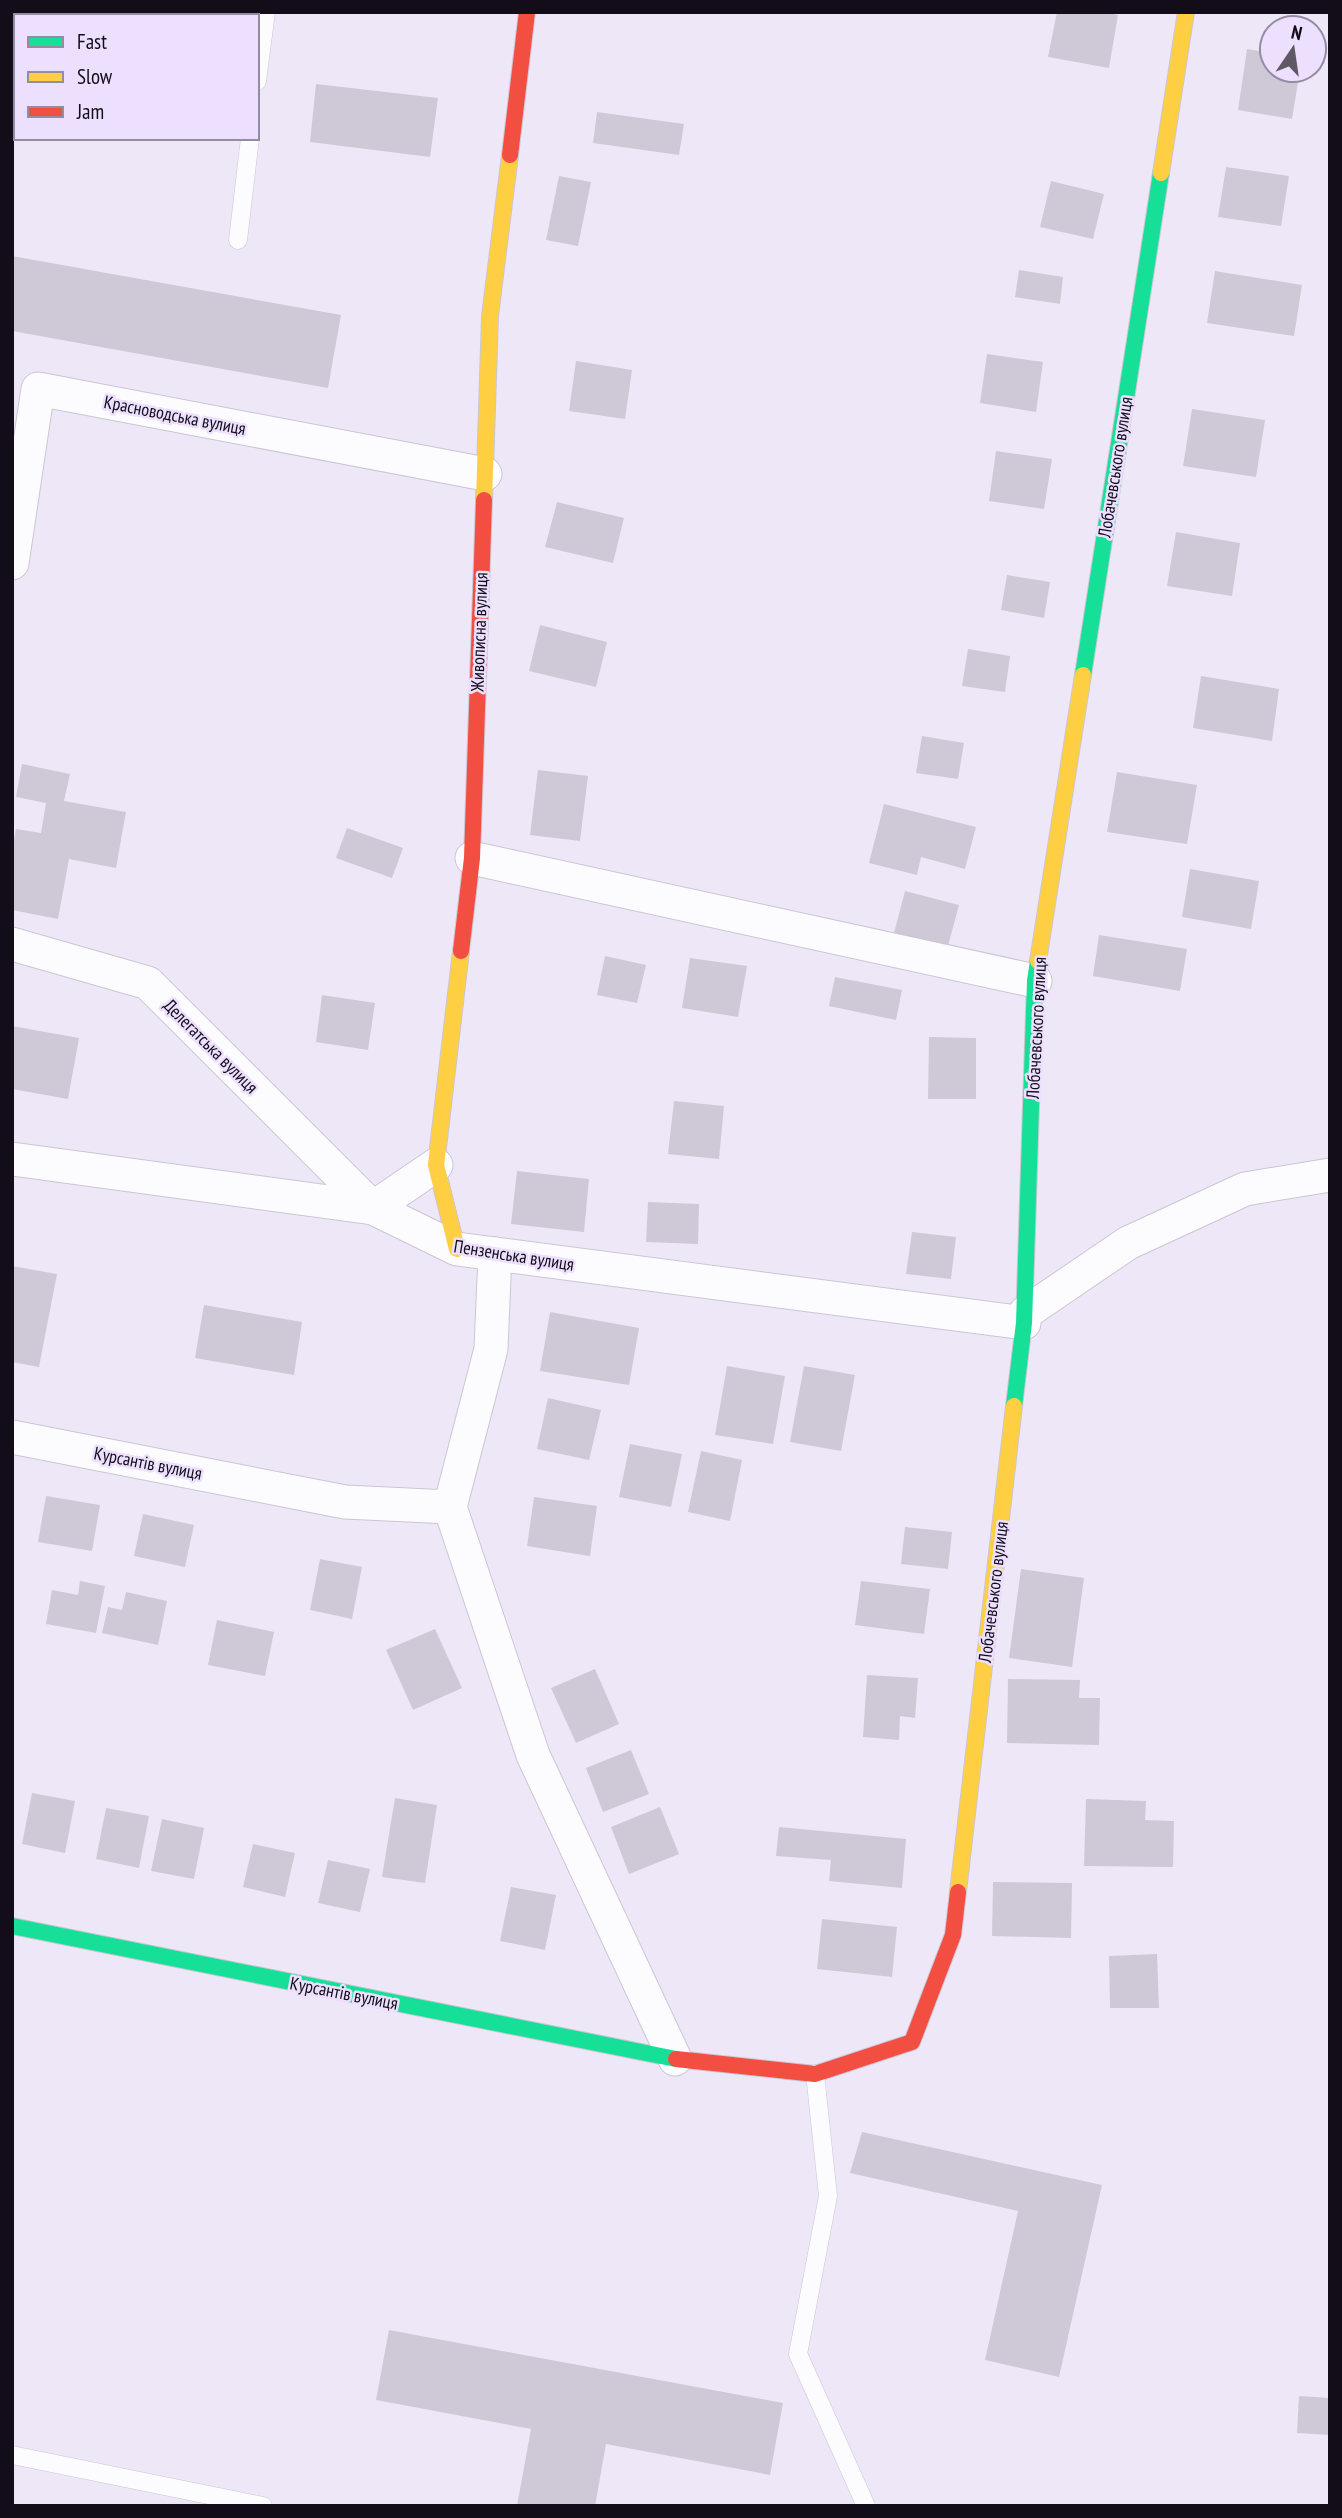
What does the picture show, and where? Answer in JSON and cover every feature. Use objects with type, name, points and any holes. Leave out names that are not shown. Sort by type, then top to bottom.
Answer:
[{"type":"street","points":[[12,23],[13,12]]},
{"type":"street","name":"Живописна вулиця","points":[[457,1249],[436,1165],[472,858],[490,316],[527,12]]},
{"type":"street","name":"Лобачевського вулиця","points":[[912,2042],[953,1935],[1025,1318],[1035,981],[1186,12]]},
{"type":"street","name":"Красноводська вулиця","points":[[12,563],[16,511],[38,389],[485,474]]},
{"type":"street","points":[[472,858],[1035,981]]},
{"type":"street","name":"Делегатська вулиця","points":[[12,944],[148,983],[373,1208]]},
{"type":"street","name":"Пензенська вулиця","points":[[12,1159],[373,1208],[457,1249],[1025,1318]]},
{"type":"street","points":[[373,1208],[436,1165]]},
{"type":"street","points":[[1025,1318],[1128,1243],[1245,1189],[1330,1175]]},
{"type":"street","points":[[495,1254],[491,1349],[450,1507],[533,1755],[675,2059]]},
{"type":"street","name":"Курсантів вулиця","points":[[12,1437],[345,1502],[450,1507]]},
{"type":"street","name":"Курсантів вулиця","points":[[12,1926],[675,2059],[815,2074],[912,2042]]},
{"type":"lane","points":[[259,64],[265,12]]},
{"type":"lane","points":[[238,240],[250,140]]},
{"type":"lane","points":[[815,2074],[828,2196],[798,2354],[866,2506]]},
{"type":"lane","points":[[12,2455],[262,2506]]},
{"type":"building","points":[[1057,12],[1105,12],[1118,15],[1109,68],[1048,57]]},
{"type":"building","points":[[1247,49],[1258,51],[1258,84],[1298,84],[1292,119],[1238,110]]},
{"type":"building","points":[[316,84],[438,98],[430,157],[310,142]]},
{"type":"building","points":[[597,112],[684,124],[679,155],[593,143]]},
{"type":"building","points":[[1226,167],[1289,176],[1281,226],[1218,217]]},
{"type":"building","points":[[559,176],[591,182],[578,246],[546,240]]},
{"type":"building","points":[[1051,181],[1104,194],[1093,239],[1040,227]]},
{"type":"building","points":[[12,256],[341,315],[328,388],[12,331]]},
{"type":"building","points":[[1019,270],[1063,277],[1060,304],[1015,297]]},
{"type":"building","points":[[1215,271],[1302,285],[1294,336],[1207,323]]},
{"type":"building","points":[[987,354],[1043,362],[1036,412],[980,403]]},
{"type":"building","points":[[576,361],[632,370],[625,419],[569,411]]},
{"type":"building","points":[[1192,409],[1265,420],[1256,477],[1183,466]]},
{"type":"building","points":[[996,451],[1052,459],[1044,509],[989,501]]},
{"type":"building","points":[[557,502],[624,518],[613,563],[545,547]]},
{"type":"building","points":[[1176,532],[1240,543],[1232,596],[1167,586]]},
{"type":"building","points":[[1007,575],[1050,582],[1044,618],[1001,610]]},
{"type":"building","points":[[540,625],[607,642],[596,687],[529,671]]},
{"type":"building","points":[[968,649],[1010,656],[1005,692],[962,686]]},
{"type":"building","points":[[1201,676],[1279,689],[1272,741],[1193,728]]},
{"type":"building","points":[[922,736],[964,743],[958,779],[916,773]]},
{"type":"building","points":[[22,764],[70,774],[64,801],[126,812],[116,868],[69,859],[58,919],[12,910],[12,850],[16,829],[41,833],[46,803],[16,797]]},
{"type":"building","points":[[538,770],[588,776],[580,841],[530,835]]},
{"type":"building","points":[[1117,772],[1197,785],[1187,844],[1107,832]]},
{"type":"building","points":[[884,804],[976,827],[965,869],[921,857],[917,875],[869,863]]},
{"type":"building","points":[[347,828],[403,848],[392,878],[336,858]]},
{"type":"building","points":[[1190,869],[1259,881],[1251,929],[1182,917]]},
{"type":"building","points":[[905,891],[959,905],[948,946],[894,933]]},
{"type":"building","points":[[1099,935],[1187,949],[1180,991],[1093,976]]},
{"type":"building","points":[[605,956],[646,965],[637,1003],[597,995]]},
{"type":"building","points":[[690,958],[747,966],[738,1017],[682,1008]]},
{"type":"building","points":[[835,977],[902,990],[896,1020],[829,1006]]},
{"type":"building","points":[[322,995],[375,1003],[368,1050],[316,1042]]},
{"type":"building","points":[[12,1026],[79,1038],[68,1099],[12,1089]]},
{"type":"building","points":[[929,1037],[976,1038],[976,1099],[928,1099]]},
{"type":"building","points":[[674,1101],[724,1106],[719,1159],[668,1154]]},
{"type":"building","points":[[517,1171],[589,1179],[584,1232],[511,1224]]},
{"type":"building","points":[[648,1202],[699,1204],[698,1244],[646,1242]]},
{"type":"building","points":[[912,1232],[956,1237],[951,1279],[906,1274]]},
{"type":"building","points":[[12,1266],[57,1274],[39,1367],[12,1362]]},
{"type":"building","points":[[204,1305],[302,1322],[294,1375],[195,1358]]},
{"type":"building","points":[[550,1312],[639,1328],[629,1385],[540,1371]]},
{"type":"building","points":[[727,1366],[785,1376],[773,1444],[715,1435]]},
{"type":"building","points":[[804,1366],[855,1375],[841,1451],[790,1442]]},
{"type":"building","points":[[548,1398],[601,1410],[589,1460],[537,1449]]},
{"type":"building","points":[[630,1444],[682,1454],[671,1507],[619,1497]]},
{"type":"building","points":[[701,1451],[742,1460],[730,1521],[688,1512]]},
{"type":"building","points":[[46,1496],[100,1505],[92,1551],[38,1542]]},
{"type":"building","points":[[534,1497],[597,1506],[590,1556],[527,1546]]},
{"type":"building","points":[[143,1514],[194,1525],[185,1567],[134,1556]]},
{"type":"building","points":[[905,1527],[952,1532],[948,1569],[901,1564]]},
{"type":"building","points":[[320,1559],[362,1567],[352,1619],[310,1610]]},
{"type":"building","points":[[1021,1569],[1084,1578],[1072,1667],[1009,1658]]},
{"type":"building","points":[[80,1581],[105,1586],[96,1633],[46,1624],[52,1590],[78,1595]]},
{"type":"building","points":[[861,1581],[930,1589],[924,1634],[855,1625]]},
{"type":"building","points":[[126,1592],[167,1601],[158,1645],[102,1633],[108,1607],[122,1610]]},
{"type":"building","points":[[217,1620],[274,1632],[265,1676],[208,1665]]},
{"type":"building","points":[[435,1629],[462,1688],[413,1710],[386,1650]]},
{"type":"building","points":[[595,1669],[619,1724],[576,1743],[551,1688]]},
{"type":"building","points":[[867,1675],[918,1678],[915,1718],[900,1716],[899,1740],[863,1737]]},
{"type":"building","points":[[1008,1679],[1080,1680],[1079,1698],[1100,1698],[1099,1745],[1007,1743]]},
{"type":"building","points":[[631,1750],[649,1794],[603,1812],[586,1768]]},
{"type":"building","points":[[32,1793],[75,1801],[65,1853],[22,1844]]},
{"type":"building","points":[[395,1798],[437,1805],[425,1883],[382,1877]]},
{"type":"building","points":[[1086,1799],[1146,1801],[1145,1820],[1174,1821],[1173,1867],[1084,1866]]},
{"type":"building","points":[[660,1807],[679,1854],[629,1874],[611,1827]]},
{"type":"building","points":[[106,1808],[149,1816],[139,1868],[96,1859]]},
{"type":"building","points":[[162,1819],[204,1828],[194,1879],[151,1871]]},
{"type":"building","points":[[779,1827],[906,1839],[902,1888],[829,1881],[831,1860],[776,1856]]},
{"type":"building","points":[[253,1844],[295,1853],[285,1897],[243,1887]]},
{"type":"building","points":[[328,1860],[370,1869],[360,1912],[318,1903]]},
{"type":"building","points":[[993,1882],[1072,1883],[1071,1938],[992,1936]]},
{"type":"building","points":[[511,1887],[556,1895],[545,1950],[500,1941]]},
{"type":"building","points":[[822,1919],[897,1927],[892,1977],[817,1969]]},
{"type":"building","points":[[1157,1954],[1159,2008],[1110,2008],[1109,1956]]},
{"type":"building","points":[[862,2132],[1102,2185],[1059,2377],[985,2360],[1018,2211],[850,2173]]},
{"type":"building","points":[[389,2330],[783,2403],[770,2475],[606,2444],[595,2506],[517,2506],[531,2429],[376,2400]]},
{"type":"building","points":[[1299,2396],[1330,2398],[1330,2435],[1297,2433]]},
{"type":"traffic: fast","points":[[1083,675],[1161,173]]},
{"type":"traffic: fast","points":[[1014,1406],[1024,1323],[1035,981],[1038,961]]},
{"type":"traffic: fast","points":[[12,1926],[676,2059]]},
{"type":"traffic: slow","points":[[1161,173],[1186,12]]},
{"type":"traffic: slow","points":[[484,500],[490,316],[510,155]]},
{"type":"traffic: slow","points":[[1038,961],[1083,675]]},
{"type":"traffic: slow","points":[[457,1249],[436,1165],[461,951]]},
{"type":"traffic: slow","points":[[958,1892],[1014,1406]]},
{"type":"traffic: jam","points":[[510,155],[527,12]]},
{"type":"traffic: jam","points":[[461,951],[472,858],[484,500]]},
{"type":"traffic: jam","points":[[676,2059],[815,2074],[912,2042],[953,1935],[958,1892]]}]
